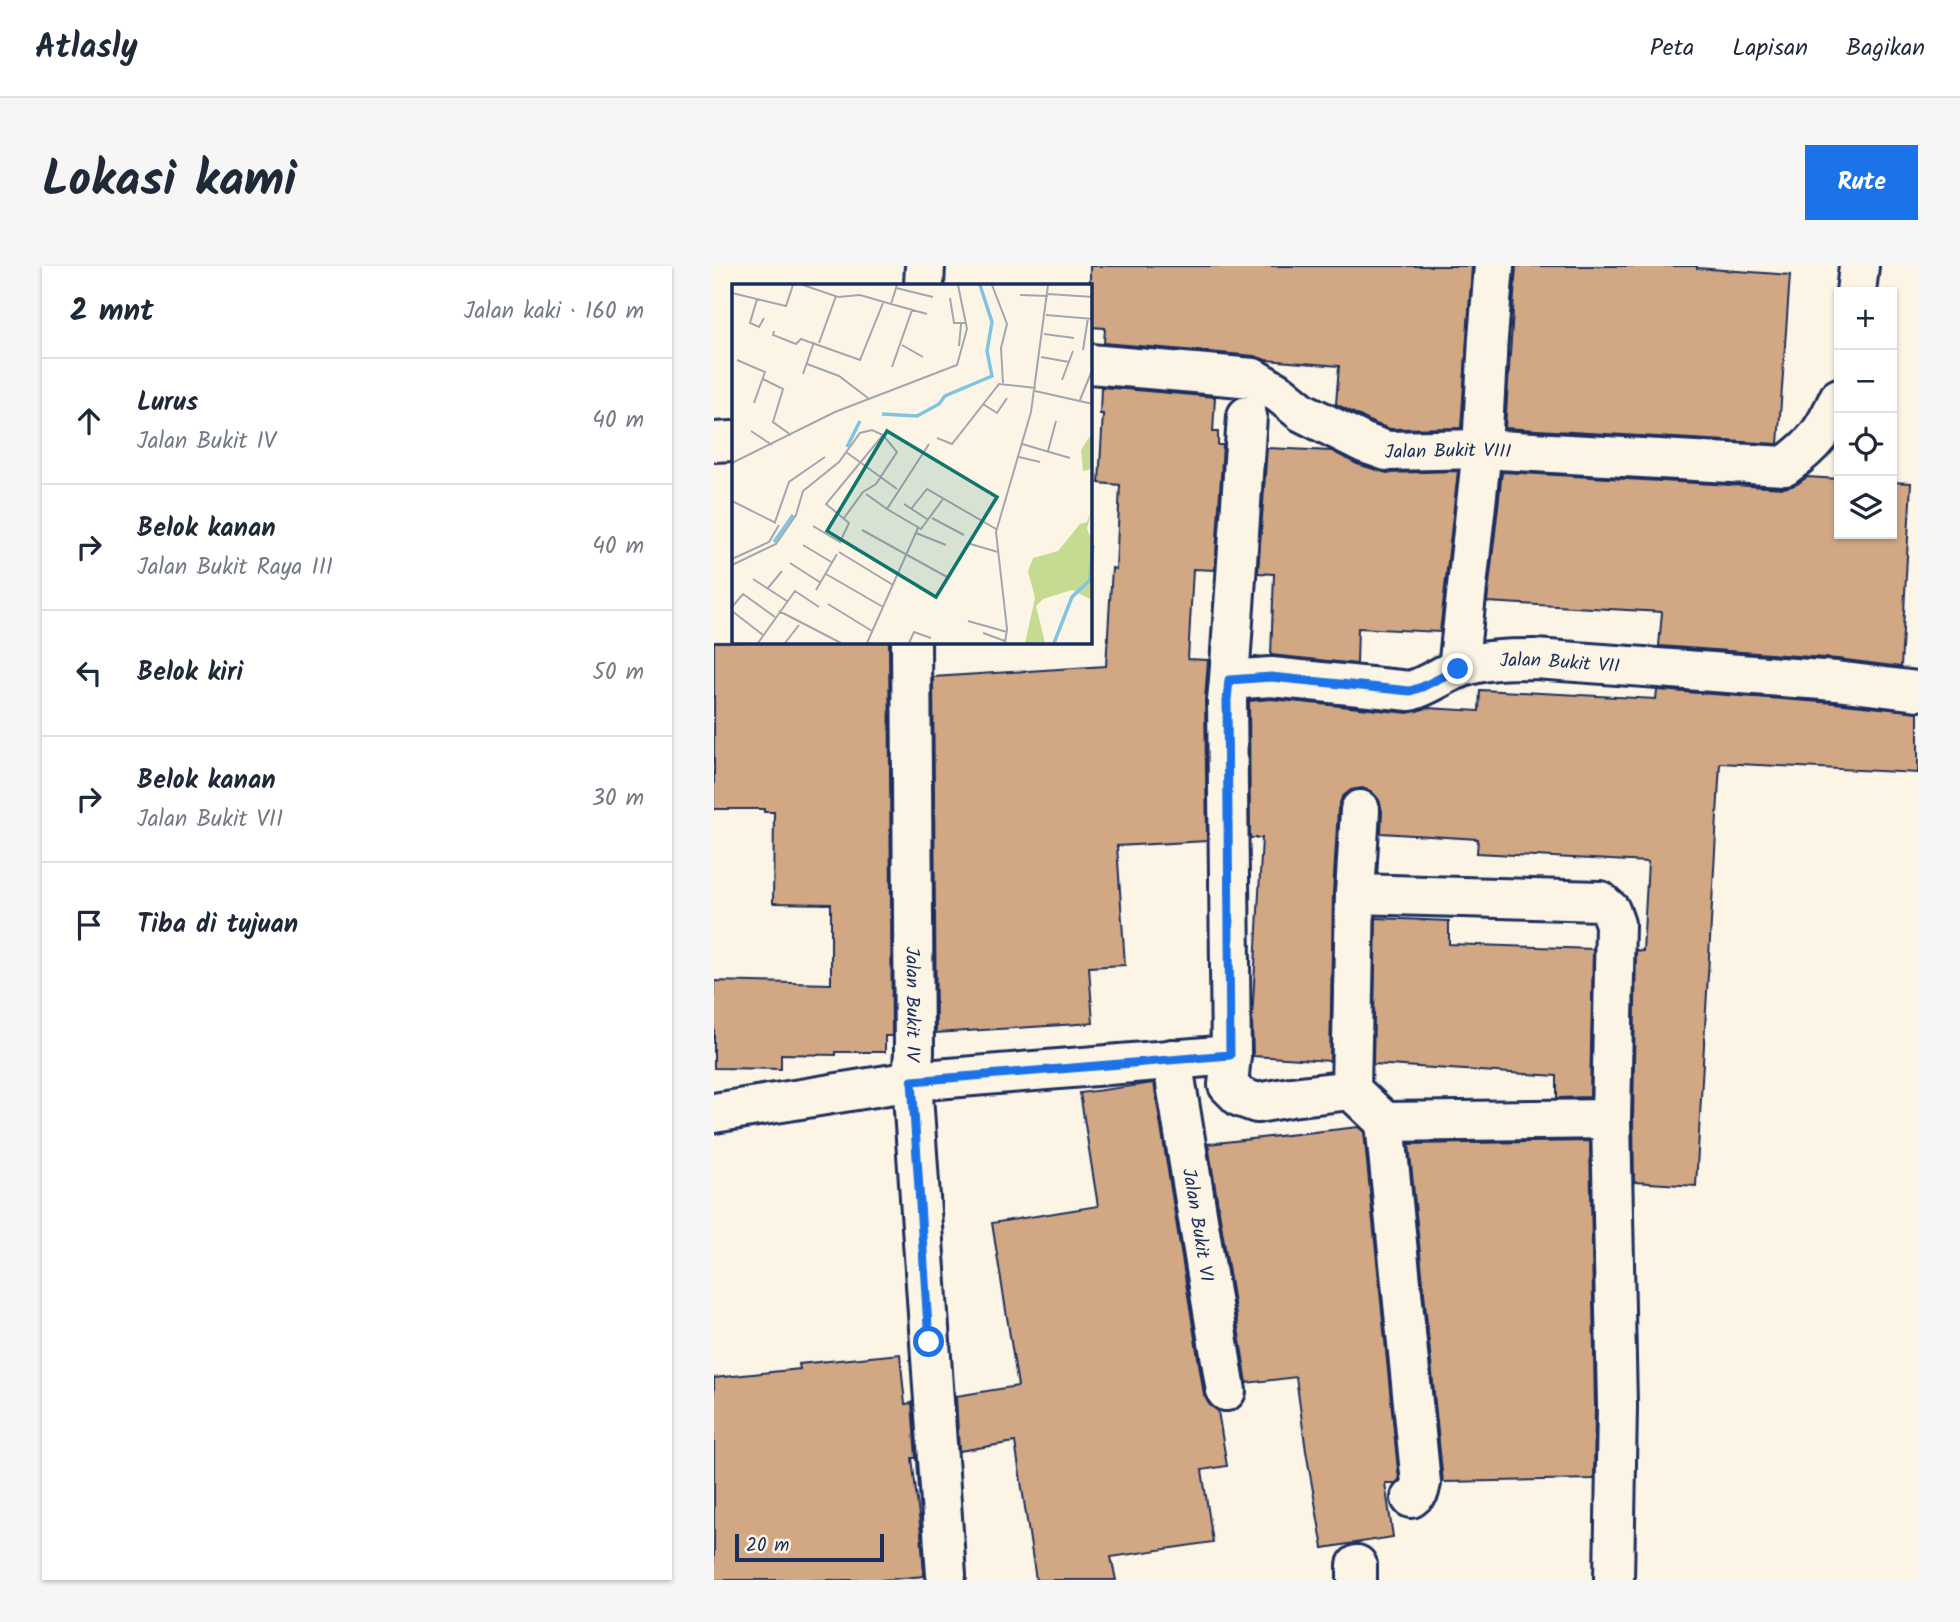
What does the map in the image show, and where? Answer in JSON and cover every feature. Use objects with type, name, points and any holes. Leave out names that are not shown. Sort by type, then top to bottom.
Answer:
[{"type":"street","points":[[924,284],[925,266]]},
{"type":"street","points":[[1458,669],[1482,449],[1494,266]]},
{"type":"street","points":[[1857,287],[1859,266]]},
{"type":"street","name":"Jalan Bukit VIII","points":[[1092,364],[1253,378],[1280,394],[1302,412],[1364,443],[1387,451],[1482,449],[1785,466],[1816,442],[1834,410]]},
{"type":"street","points":[[1247,416],[1228,690],[1228,1085],[1240,1097],[1257,1103],[1351,1090]]},
{"type":"street","points":[[714,442],[732,441]]},
{"type":"street","name":"Jalan Bukit IV","points":[[911,644],[912,1081],[946,1575]]},
{"type":"street","name":"Jalan Bukit VII","points":[[1228,690],[1271,677],[1410,691],[1458,669],[1495,659],[1535,659],[1836,681],[1918,691]]},
{"type":"street","points":[[1360,810],[1355,894],[1351,1090],[1385,1122],[1421,1483],[1419,1491],[1411,1498]]},
{"type":"street","points":[[1355,894],[1600,901],[1610,910],[1615,924],[1611,1119],[1617,1406],[1614,1580]]},
{"type":"street","points":[[714,1113],[912,1081],[1230,1055]]},
{"type":"street","name":"Jalan Bukit VI","points":[[1172,1059],[1226,1391]]},
{"type":"street","points":[[1385,1122],[1611,1119]]},
{"type":"building","points":[[1090,266],[1472,266],[1461,428],[1390,429],[1373,423],[1336,404],[1339,366],[1104,343],[1105,328],[1092,327]]},
{"type":"building","points":[[1516,266],[1697,266],[1790,275],[1778,444],[1505,428]]},
{"type":"building","points":[[1101,387],[1215,397],[1213,432],[1218,432],[1218,445],[1223,445],[1215,570],[1193,569],[1188,659],[1208,660],[1205,700],[1207,841],[1117,846],[1125,965],[1089,967],[1093,1023],[936,1033],[933,677],[1106,666],[1112,568],[1116,569],[1120,485],[1099,483],[1103,414],[1100,414]]},
{"type":"building","points":[[1267,448],[1332,451],[1357,464],[1387,473],[1458,471],[1440,632],[1358,628],[1357,664],[1271,655],[1274,574],[1258,573]]},
{"type":"building","points":[[1502,472],[1784,488],[1807,477],[1834,479],[1834,539],[1897,539],[1897,482],[1911,483],[1901,667],[1838,659],[1659,646],[1662,612],[1487,602]]},
{"type":"building","points":[[714,642],[889,644],[892,1036],[885,1036],[885,1052],[781,1054],[781,1069],[714,1068],[714,981],[831,984],[831,904],[773,903],[774,812],[764,812],[764,809],[714,809]]},
{"type":"building","points":[[1480,690],[1656,699],[1657,690],[1918,712],[1918,773],[1720,763],[1696,1186],[1634,1182],[1636,950],[1643,951],[1648,862],[1477,853],[1478,839],[1381,833],[1382,811],[1379,800],[1371,791],[1362,788],[1351,790],[1342,797],[1338,809],[1333,893],[1330,1061],[1253,1056],[1252,1020],[1262,838],[1250,838],[1249,701],[1271,699],[1408,713],[1427,708],[1479,711]]},
{"type":"building","points":[[1376,918],[1449,921],[1449,944],[1593,949],[1590,1097],[1557,1098],[1557,1076],[1373,1064]]},
{"type":"building","points":[[1154,1083],[1204,1395],[1209,1404],[1218,1411],[1227,1466],[1202,1470],[1213,1542],[1111,1557],[1116,1580],[1036,1580],[1015,1442],[959,1451],[956,1396],[1018,1386],[992,1223],[1098,1206],[1080,1093]]},
{"type":"building","points":[[1358,1127],[1364,1132],[1399,1480],[1396,1483],[1385,1483],[1393,1537],[1323,1548],[1296,1377],[1247,1383],[1208,1144]]},
{"type":"building","points":[[1590,1141],[1594,1479],[1443,1482],[1409,1144]]},
{"type":"building","points":[[900,1354],[905,1404],[912,1403],[916,1458],[912,1458],[924,1576],[881,1580],[714,1580],[714,1378],[800,1369],[799,1364]]},
{"type":"route","points":[[929,1342],[912,1081],[1230,1055],[1229,680],[1271,677],[1410,691],[1458,669]]}]
